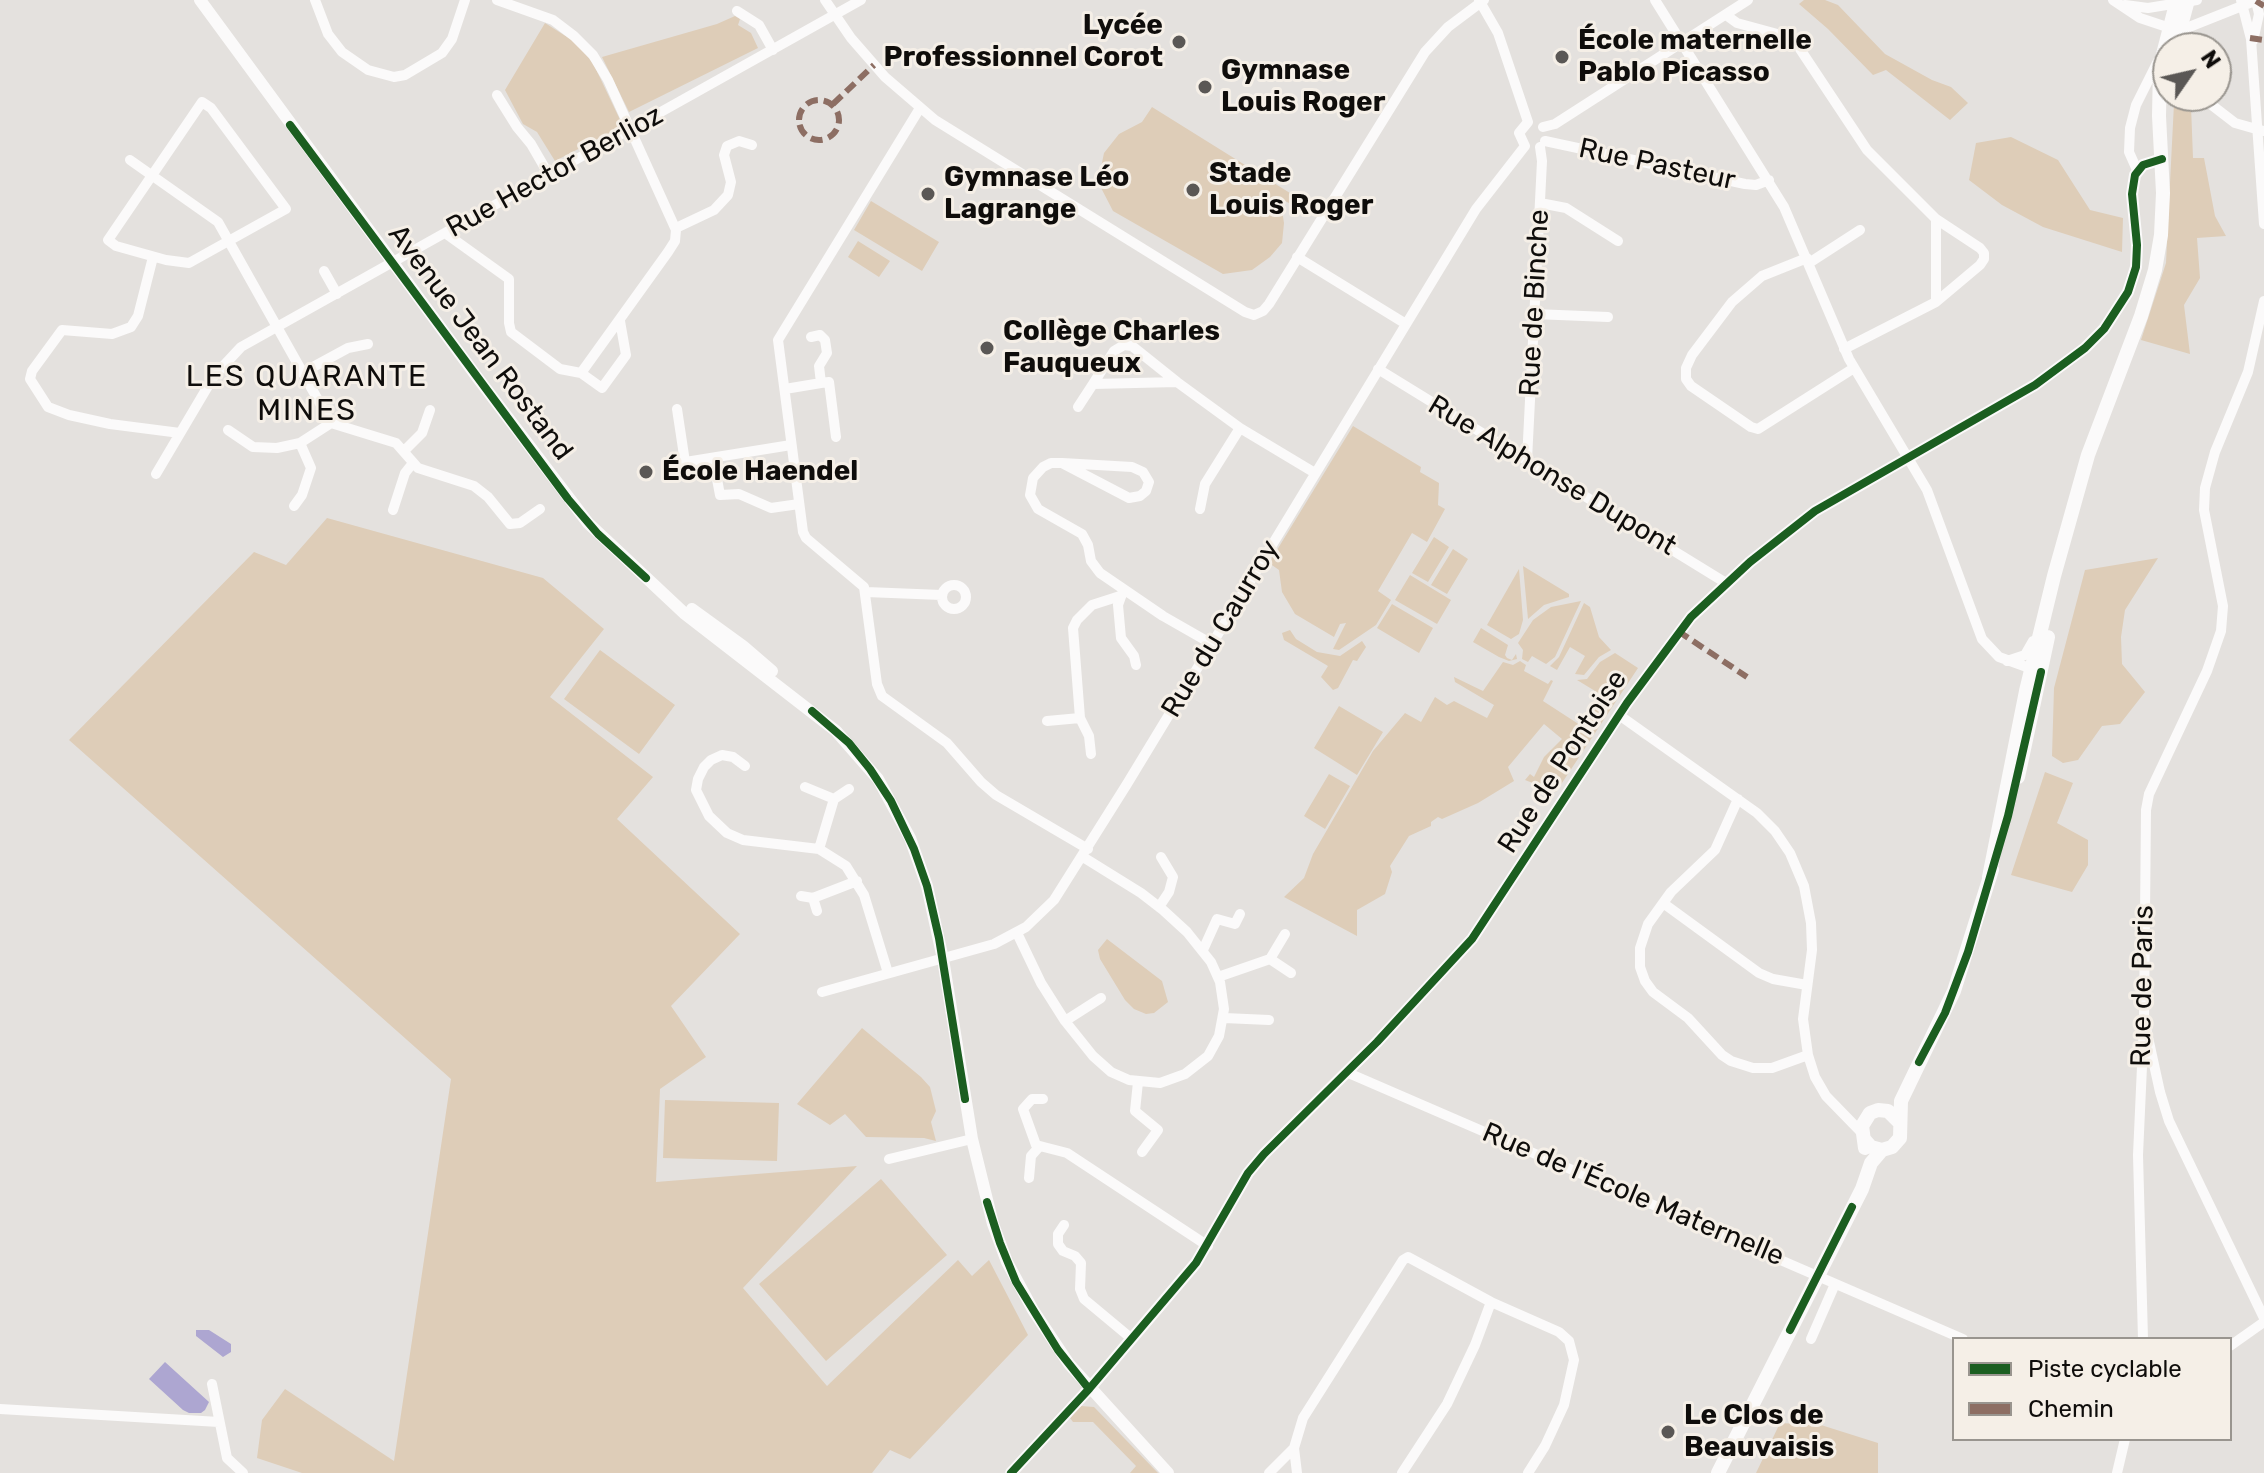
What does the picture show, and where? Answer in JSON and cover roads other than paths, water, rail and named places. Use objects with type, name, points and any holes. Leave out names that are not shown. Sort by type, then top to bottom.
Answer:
[{"type":"main road","points":[[2174,32],[2185,2]]},
{"type":"main road","points":[[1863,1136],[1871,1147],[1882,1150],[1899,1141],[1900,1105],[1954,991],[1989,877],[2066,538],[2088,455],[2153,280],[2162,224],[2160,112]]},
{"type":"main road","points":[[2162,153],[2165,112]]},
{"type":"main road","points":[[2036,670],[2051,586],[2066,538]]},
{"type":"main road","points":[[1852,1207],[1864,1163],[1863,1121],[1894,1098],[1919,1062]]},
{"type":"main road","points":[[1878,1110],[1895,1114],[1901,1124]]},
{"type":"main road","points":[[1718,1473],[1852,1207],[1871,1163],[1882,1150]]},
{"type":"street","name":"Avenue Jean Rostand","points":[[200,0],[580,514],[685,614],[812,711],[857,752],[877,778],[898,814],[923,873],[943,959],[972,1139],[993,1224],[1016,1282],[1058,1350],[1089,1389],[1168,1473]]},
{"type":"street","points":[[315,0],[328,34],[342,52],[368,70],[394,77],[419,68],[442,53],[452,39],[465,0]]},
{"type":"street","points":[[497,0],[542,15],[588,48],[608,80],[676,228],[673,245],[581,373]]},
{"type":"street","points":[[825,0],[874,65],[920,108],[954,133],[1250,315],[1259,314],[1266,308],[1425,52],[1448,27],[1481,1],[1498,33],[1528,122]]},
{"type":"street","name":"Rue Hector Berlioz","points":[[156,474],[224,364],[241,347],[861,0]]},
{"type":"street","points":[[1655,0],[1769,180],[1808,261],[1844,349],[1927,490],[1982,639],[1993,653],[2006,661],[2036,670]]},
{"type":"street","points":[[1543,127],[1555,124],[1748,0]]},
{"type":"street","points":[[2229,0],[2242,3]]},
{"type":"street","points":[[2256,0],[2259,14],[2255,41],[2264,224]]},
{"type":"street","points":[[2185,32],[2242,3],[2256,0],[2264,6]]},
{"type":"street","points":[[2115,1],[2141,8],[2185,2],[2195,16],[2207,20]]},
{"type":"street","points":[[2115,1],[2160,32]]},
{"type":"street","points":[[2242,3],[2255,41]]},
{"type":"street","points":[[737,11],[760,27],[773,50]]},
{"type":"street","points":[[1726,15],[1737,23],[1781,35],[1798,46],[1857,137],[1936,219],[1980,248],[1984,256],[1980,265],[1936,302],[1844,349]]},
{"type":"street","name":"Rue de Pontoise","points":[[1011,1473],[1089,1389],[1208,1246],[1256,1162],[1478,932],[1619,715],[1683,625],[1726,583],[1823,505],[2024,392],[2098,335],[2121,306],[2136,267],[2132,194],[2137,170],[2129,156],[2129,138],[2132,120],[2152,74]]},
{"type":"street","points":[[497,95],[549,175]]},
{"type":"street","points":[[202,102],[211,108],[286,209],[228,241],[189,263],[153,257],[116,246],[108,240],[202,102]]},
{"type":"street","points":[[920,108],[778,340],[804,535],[861,582],[866,592],[877,684],[882,696],[947,743],[996,795],[1085,853],[1159,907],[1203,950],[1218,977],[1223,996],[1224,1018],[1216,1044],[1198,1066],[1166,1082],[1138,1082],[1117,1076],[1105,1068],[1065,1021],[1041,983],[1017,933]]},
{"type":"street","points":[[2221,112],[2235,123],[2261,131]]},
{"type":"street","points":[[1528,122],[1537,122],[1546,133],[1542,144],[1532,149],[1525,146],[1519,133],[1528,122]]},
{"type":"street","points":[[676,228],[714,210],[728,195],[731,182],[724,155],[727,146],[739,141],[752,145]]},
{"type":"street","name":"Rue Pasteur","points":[[1542,144],[1745,184],[1756,185],[1769,180]]},
{"type":"street","name":"Rue de Binche","points":[[1527,460],[1542,144]]},
{"type":"street","name":"Rue du Caurroy","points":[[822,992],[981,949],[1017,933],[1050,905],[1085,853],[1476,209],[1525,146]]},
{"type":"street","points":[[2137,170],[2162,153]]},
{"type":"street","points":[[130,160],[212,216],[331,423],[396,443],[421,469],[469,483],[479,489],[510,524],[520,523],[540,509]]},
{"type":"street","points":[[1540,203],[1566,208],[1618,241]]},
{"type":"street","points":[[1936,219],[1936,302]]},
{"type":"street","points":[[1854,368],[1758,429],[1691,386],[1686,379],[1686,368],[1692,355],[1732,302],[1766,274],[1808,261],[1860,230]]},
{"type":"street","points":[[445,233],[509,279],[509,323],[514,335],[560,369],[581,373],[602,388],[626,355],[620,321]]},
{"type":"street","points":[[153,257],[138,316],[131,327],[112,334],[62,330],[32,371],[30,379],[48,407],[69,415],[180,433]]},
{"type":"street","points":[[1297,257],[1406,324]]},
{"type":"street","points":[[324,271],[337,294]]},
{"type":"street","name":"Rue de Paris","points":[[2143,1337],[2138,1155],[2144,1022],[2147,805],[2216,648],[2223,612],[2204,510],[2205,488],[2215,452],[2248,372],[2264,301]]},
{"type":"street","points":[[1534,314],[1608,317]]},
{"type":"street","points":[[811,337],[820,335],[825,340],[827,353],[819,366],[821,383]]},
{"type":"street","points":[[302,373],[348,348],[368,344]]},
{"type":"street","points":[[1078,407],[1114,351],[1124,345],[1132,346],[1240,428],[1315,473]]},
{"type":"street","name":"Rue Alphonse Dupont","points":[[1378,369],[1726,583]]},
{"type":"street","points":[[785,389],[829,382],[836,437]]},
{"type":"street","points":[[1093,384],[1177,382]]},
{"type":"street","points":[[677,409],[685,462]]},
{"type":"street","points":[[405,450],[422,433],[430,410]]},
{"type":"street","points":[[228,430],[248,444],[277,448],[300,443],[331,423]]},
{"type":"street","points":[[1200,509],[1205,484],[1240,428]]},
{"type":"street","points":[[294,506],[302,495],[311,468],[300,443]]},
{"type":"street","points":[[667,465],[791,445]]},
{"type":"street","points":[[713,458],[720,495],[742,494],[771,508],[799,504]]},
{"type":"street","points":[[393,510],[405,473],[413,463]]},
{"type":"street","points":[[1062,463],[1129,498],[1140,496],[1148,487],[1146,475],[1137,468],[1062,463],[1051,463],[1039,471],[1031,482],[1030,495],[1038,509],[1082,534],[1091,561],[1122,593],[1212,644]]},
{"type":"street","points":[[2006,661],[2025,655],[2030,648],[2051,586]]},
{"type":"street","points":[[866,592],[942,595]]},
{"type":"street","points":[[1122,593],[1118,611],[1121,638],[1132,652],[1136,665]]},
{"type":"street","points":[[1091,754],[1089,736],[1080,718],[1073,628],[1092,605],[1122,593]]},
{"type":"street","points":[[1619,715],[1738,799],[1775,831],[1801,877],[1809,903],[1812,933],[1804,1027],[1808,1055],[1823,1091],[1863,1136]]},
{"type":"street","points":[[1047,721],[1080,718]]},
{"type":"street","points":[[745,766],[733,757],[722,755],[711,760],[700,773],[696,784],[697,794],[713,822],[743,840],[819,849],[841,863],[857,881],[888,973]]},
{"type":"street","points":[[805,787],[834,799]]},
{"type":"street","points":[[819,849],[834,799],[849,789]]},
{"type":"street","points":[[1738,799],[1725,835],[1715,850],[1663,903],[1646,930],[1639,955],[1642,975],[1653,992],[1688,1018],[1731,1061],[1765,1068],[1808,1055]]},
{"type":"street","points":[[1159,907],[1169,892],[1173,877],[1161,857]]},
{"type":"street","points":[[817,911],[807,897],[857,881]]},
{"type":"street","points":[[1663,903],[1759,973],[1773,979],[1807,985]]},
{"type":"street","points":[[1203,950],[1217,919],[1235,924],[1240,914]]},
{"type":"street","points":[[1218,977],[1270,959],[1285,934]]},
{"type":"street","points":[[1270,959],[1291,973]]},
{"type":"street","points":[[1065,1021],[1101,998]]},
{"type":"street","points":[[1224,1018],[1269,1020]]},
{"type":"street","points":[[2144,1022],[2169,1121],[2264,1320],[2232,1344]]},
{"type":"street","name":"Rue de l'École Maternelle","points":[[1346,1072],[1958,1337]]},
{"type":"street","points":[[1138,1082],[1135,1111],[1158,1130],[1142,1152]]},
{"type":"street","points":[[1043,1099],[1032,1099],[1023,1109],[1034,1142],[1039,1147],[1067,1153],[1208,1246]]},
{"type":"street","points":[[1838,1107],[1857,1112],[1878,1110]]},
{"type":"street","points":[[889,1159],[972,1139]]},
{"type":"street","points":[[1029,1178],[1031,1156],[1039,1147]]},
{"type":"street","points":[[1061,1229],[1060,1248],[1081,1263],[1080,1289],[1084,1299],[1132,1339]]},
{"type":"street","points":[[1297,1473],[1294,1448],[1300,1425],[1406,1258],[1561,1334],[1573,1350],[1572,1373],[1564,1405],[1550,1438],[1528,1473]]},
{"type":"street","points":[[1811,1339],[1835,1284]]},
{"type":"street","points":[[1402,1473],[1447,1404],[1491,1302]]},
{"type":"street","points":[[212,1384],[227,1458],[243,1473]]},
{"type":"street","points":[[0,1409],[219,1422]]},
{"type":"street","points":[[2117,1473],[2125,1441]]},
{"type":"street","points":[[1269,1473],[1294,1448]]},
{"type":"place","name":"Lycée Professionnel Corot","points":[[1179,42]]},
{"type":"place","name":"École maternelle Pablo Picasso","points":[[1562,57]]},
{"type":"place","name":"Gymnase Louis Roger","points":[[1205,87]]},
{"type":"place","name":"Stade Louis Roger","points":[[1193,190]]},
{"type":"place","name":"Gymnase Léo Lagrange","points":[[928,194]]},
{"type":"place","name":"Collège Charles Fauqueux","points":[[987,348]]},
{"type":"place","name":"École Haendel","points":[[646,472]]},
{"type":"place","name":"Le Clos de Beauvaisis","points":[[1668,1432]]},
{"type":"district","name":"LES QUARANTE MINES","points":[[307,394]]}]
